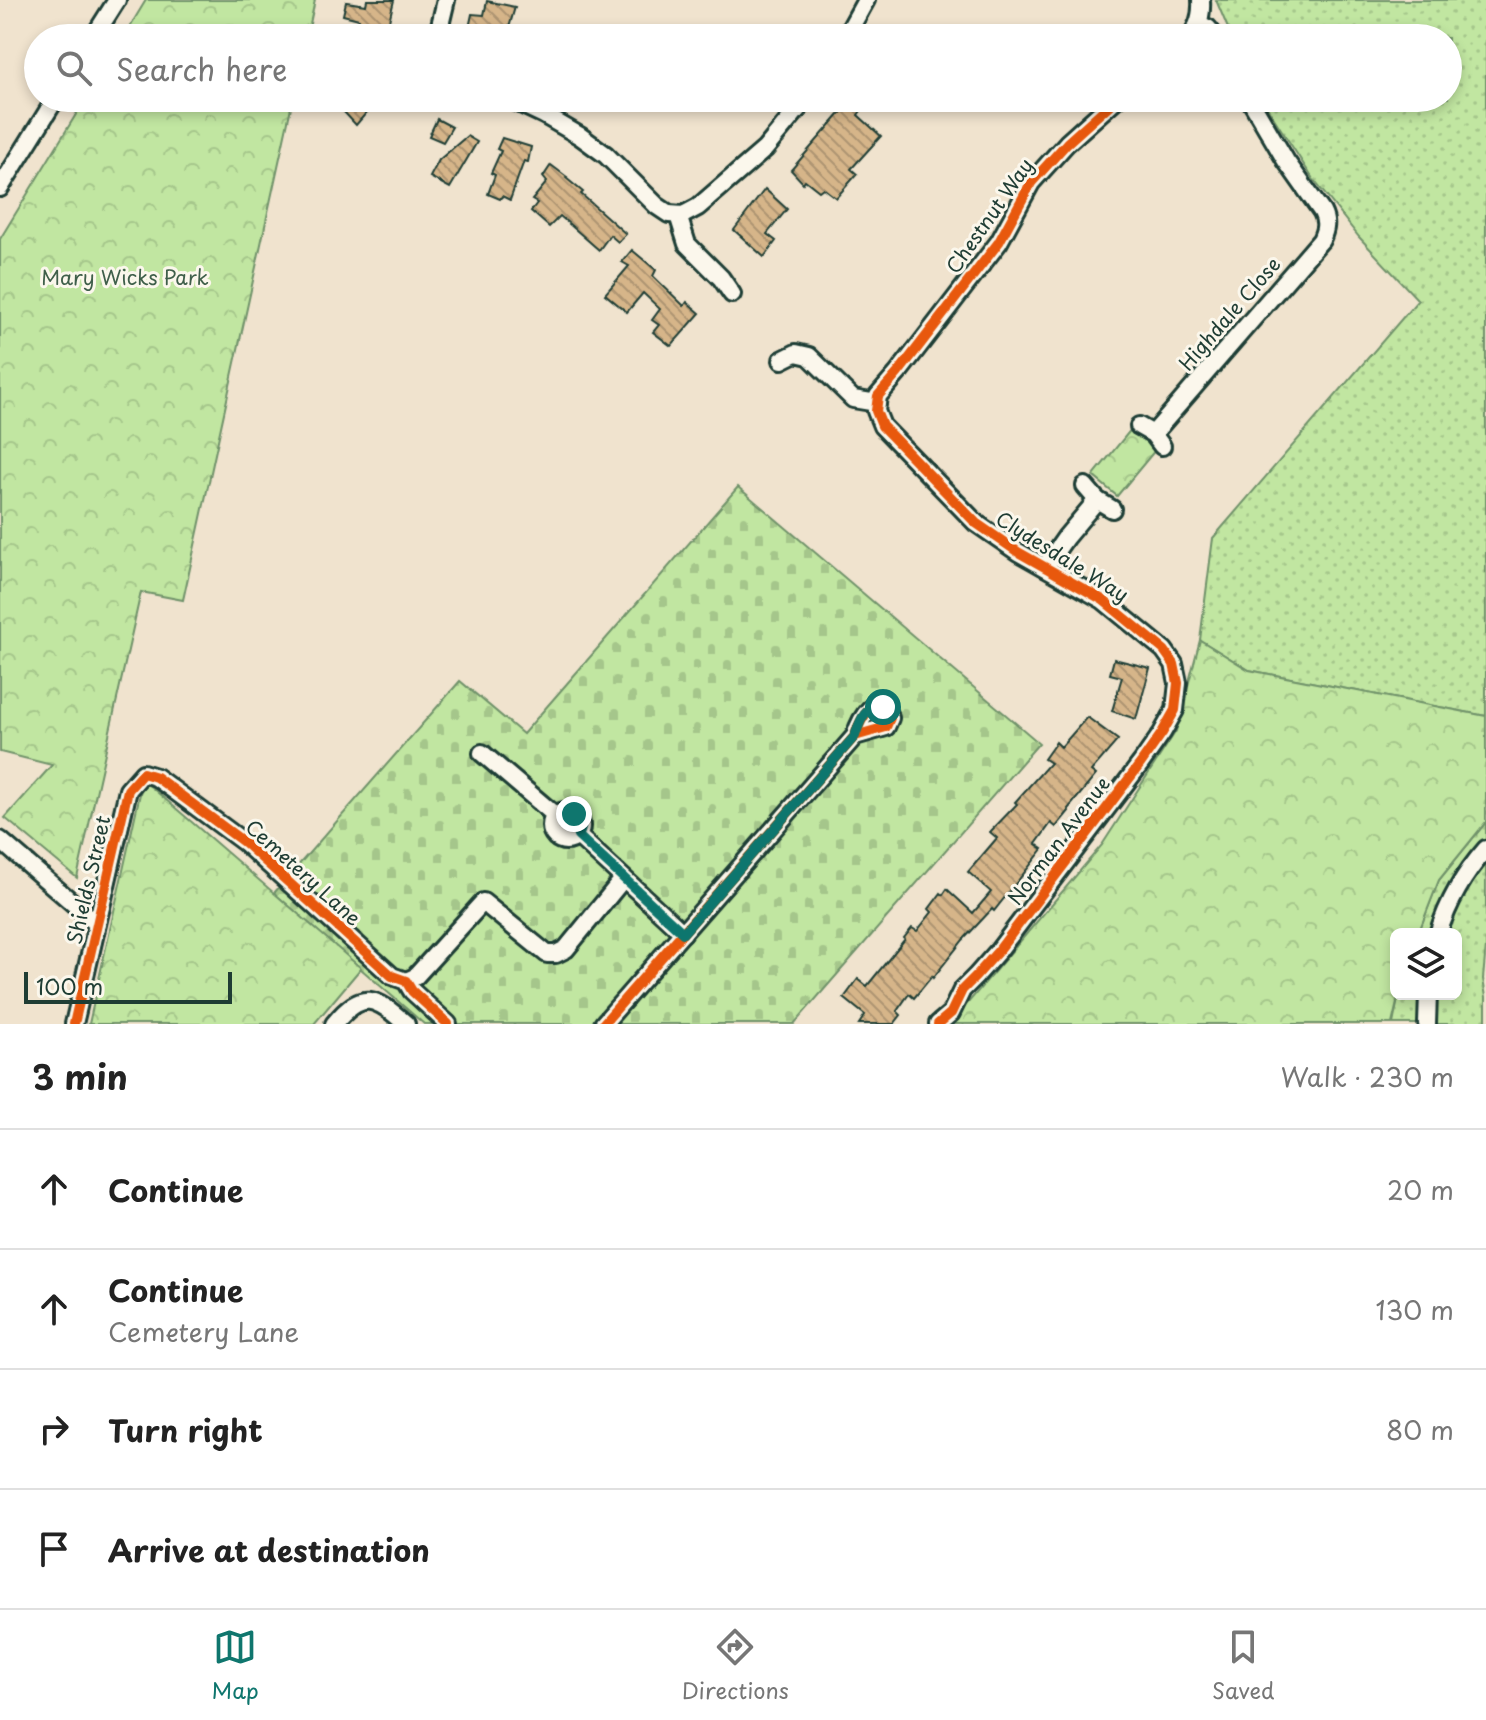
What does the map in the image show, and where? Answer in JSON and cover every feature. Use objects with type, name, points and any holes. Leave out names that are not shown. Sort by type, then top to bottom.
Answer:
[{"type":"street","points":[[102,24],[117,0]]},
{"type":"street","points":[[440,24],[446,0]]},
{"type":"street","points":[[853,24],[866,0]]},
{"type":"street","points":[[1201,0],[1202,24]]},
{"type":"street","points":[[1207,24],[1212,14],[1209,0]]},
{"type":"street","points":[[0,188],[47,112]]},
{"type":"street","points":[[538,112],[606,155],[657,206],[669,214],[678,215],[698,207],[765,149],[795,112]]},
{"type":"street","name":"Chestnut Way","points":[[877,403],[878,396],[999,242],[1031,183],[1067,143],[1101,112]]},
{"type":"street","name":"Highdale Close","points":[[1151,435],[1321,240],[1325,231],[1324,215],[1286,161],[1257,112]]},
{"type":"street","points":[[678,215],[687,244],[721,278],[732,294]]},
{"type":"street","points":[[782,360],[796,353],[809,356],[853,399],[877,403]]},
{"type":"street","name":"Clydesdale Way","points":[[877,403],[876,411],[882,426],[976,523],[1018,552],[1103,600],[1164,650],[1174,664]]},
{"type":"street","points":[[1045,567],[1066,537],[1104,504],[1085,486]]},
{"type":"street","name":"Norman Avenue","points":[[938,1024],[951,1013],[962,990],[999,950],[1162,733],[1175,710],[1178,683],[1174,664]]},
{"type":"street","points":[[603,1024],[855,736]]},
{"type":"street","points":[[482,753],[556,816],[552,825],[555,835],[563,841],[578,836],[683,933]]},
{"type":"street","name":"Cemetery Lane","points":[[128,790],[143,773],[156,777],[173,789],[245,843],[392,976],[406,981],[412,991],[448,1024]]},
{"type":"street","name":"Shields Street","points":[[74,1024],[128,790]]},
{"type":"street","points":[[0,840],[96,923]]},
{"type":"street","points":[[1440,928],[1460,884],[1486,849]]},
{"type":"street","points":[[406,981],[415,977],[483,902],[547,954],[556,954],[566,949],[623,879]]},
{"type":"street","points":[[1427,1024],[1428,1000]]},
{"type":"street","points":[[334,1024],[359,1001],[374,1001],[387,1007],[406,1024]]},
{"type":"green space","points":[[146,0],[315,0],[310,24],[131,24]]},
{"type":"green space","points":[[1216,0],[1486,0],[1486,716],[1249,670],[1200,640],[1213,538],[1418,300],[1359,237],[1313,179],[1270,112],[1462,112],[1462,24],[1226,24]]},
{"type":"green space","name":"Mary Wicks Park","points":[[77,112],[290,112],[183,600],[141,592],[77,878],[5,818],[52,765],[0,752],[0,239]]},
{"type":"green space","points":[[1132,428],[1156,449],[1117,496],[1093,476]]},
{"type":"green space","points":[[738,487],[1039,743],[794,1024],[424,1024],[274,893],[460,681],[523,734]]},
{"type":"green space","points":[[1200,640],[1249,670],[1486,716],[1486,822],[1439,880],[1420,928],[1390,928],[1390,1000],[1398,1000],[1392,1024],[950,1024],[1102,845],[1176,731]]},
{"type":"green space","points":[[143,780],[361,968],[314,1024],[89,1024]]},
{"type":"green space","points":[[1486,822],[1483,979],[1486,1024],[1393,1024],[1398,1000],[1462,1000],[1462,928],[1420,928],[1439,880]]},
{"type":"building","points":[[367,0],[394,0],[388,24],[358,24],[359,19],[343,15],[346,2],[366,5]]},
{"type":"building","points":[[487,1],[515,7],[510,24],[470,24],[472,14],[484,15]]},
{"type":"building","points":[[344,112],[367,112],[356,125]]},
{"type":"building","points":[[842,112],[860,112],[858,115],[881,136],[851,169],[857,174],[836,198],[823,188],[819,191],[805,180],[803,183],[791,170]]},
{"type":"building","points":[[437,119],[452,127],[443,142],[429,136]]},
{"type":"building","points":[[467,136],[477,142],[450,188],[430,177],[439,160]]},
{"type":"building","points":[[502,138],[531,147],[528,162],[524,161],[510,200],[488,194]]},
{"type":"building","points":[[551,165],[626,234],[618,242],[610,235],[599,250],[560,216],[549,227],[531,211],[537,203],[532,200],[547,182],[543,177]]},
{"type":"building","points":[[765,189],[787,209],[767,234],[776,241],[764,257],[734,230]]},
{"type":"building","points":[[632,250],[656,270],[653,276],[684,306],[687,302],[700,313],[671,346],[653,332],[659,325],[652,320],[660,309],[643,293],[627,312],[605,294],[629,266],[622,262]]},
{"type":"building","points":[[1114,659],[1150,668],[1136,719],[1112,711],[1122,677],[1110,674]]},
{"type":"building","points":[[1087,717],[1118,740],[1091,771],[1096,775],[1069,811],[1056,827],[1051,823],[1036,844],[1043,849],[994,911],[992,909],[963,940],[933,978],[914,998],[909,994],[897,1011],[901,1015],[894,1024],[859,1024],[865,1015],[844,998],[858,979],[867,986],[912,928],[917,931],[932,912],[929,909],[947,889],[973,913],[991,892],[968,872],[997,838],[990,832],[1050,763],[1044,759],[1056,742],[1061,747]]},
{"type":"cycle path","points":[[938,1024],[951,1013],[962,990],[999,950],[1141,763],[1175,710],[1178,683],[1174,664],[1164,650],[1103,600],[1018,552],[976,523],[882,426],[876,411],[878,396],[999,242],[1031,183],[1067,143],[1101,112]]},
{"type":"cycle path","points":[[603,1024],[855,736],[870,709],[880,705],[885,709],[890,718],[886,727],[855,736]]},
{"type":"cycle path","points":[[74,1024],[128,790],[143,773],[156,777],[245,843],[392,976],[406,981],[412,991],[448,1024]]},
{"type":"route","points":[[574,814],[581,826],[578,836],[683,933],[855,736],[860,720],[870,707],[883,707]]}]
